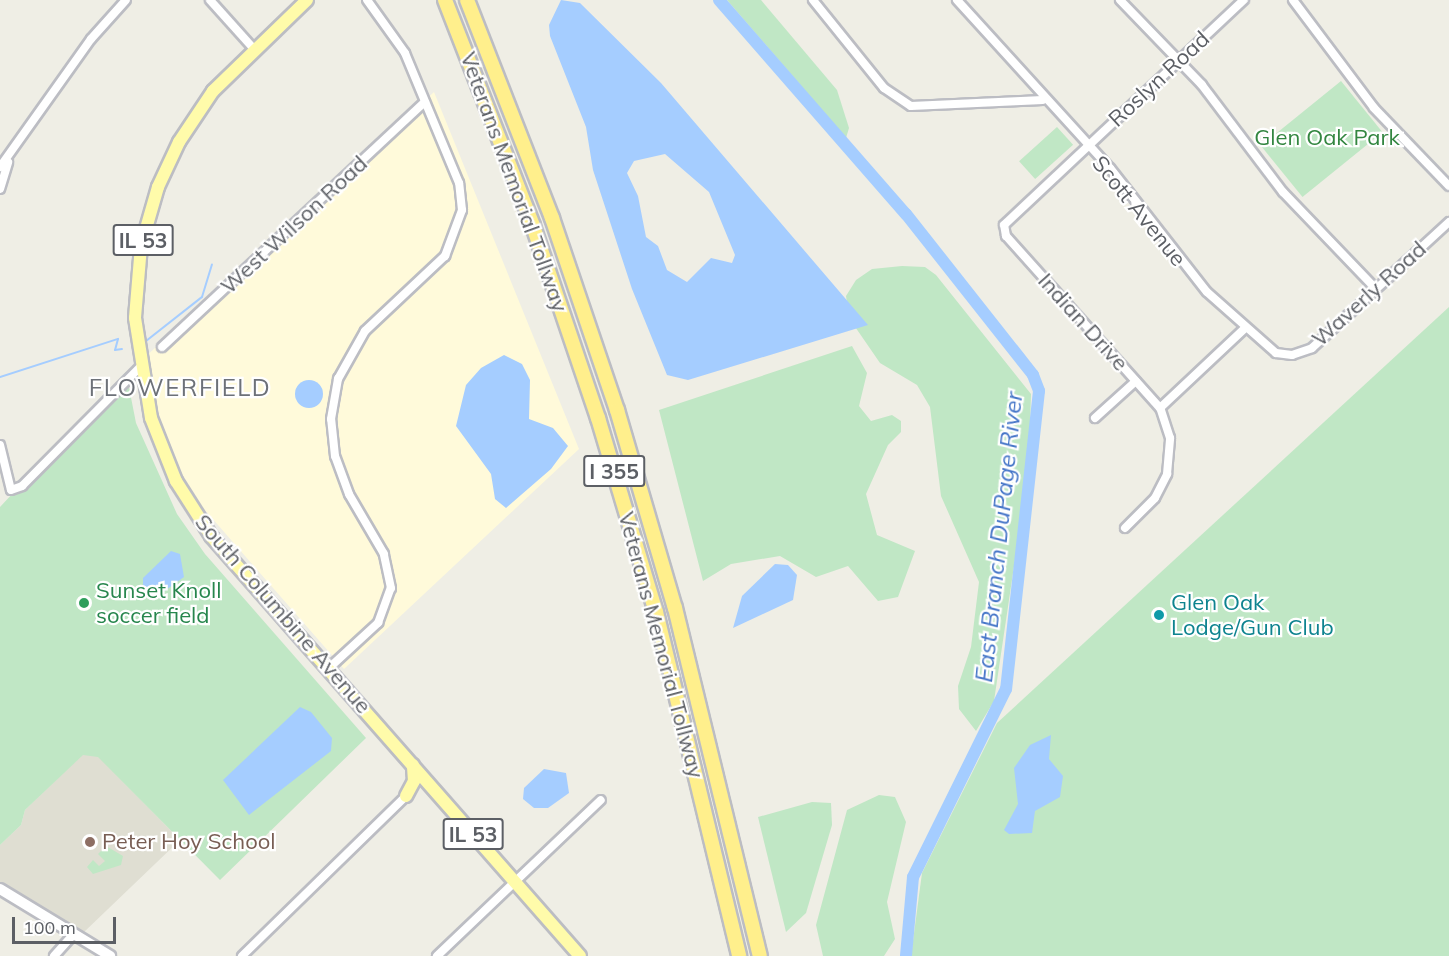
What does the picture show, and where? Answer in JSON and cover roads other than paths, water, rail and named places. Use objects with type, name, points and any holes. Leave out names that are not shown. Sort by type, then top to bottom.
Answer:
[{"type":"highway","name":"Veterans Memorial Tollway","points":[[445,0],[533,226],[598,418],[656,612],[739,956]]},
{"type":"highway","name":"Veterans Memorial Tollway","points":[[467,0],[552,218],[617,410],[675,608],[760,956]]},
{"type":"main road","name":"South Columbine Avenue","points":[[303,4],[253,48],[199,110],[158,187],[137,277],[140,367],[162,450],[195,514],[580,956]]},
{"type":"main road","points":[[406,796],[414,780],[413,765]]},
{"type":"main road","points":[[406,796],[433,788]]},
{"type":"main road","points":[[0,889],[110,956]]},
{"type":"street","points":[[0,168],[8,160],[92,39],[126,0]]},
{"type":"street","points":[[210,0],[253,48]]},
{"type":"street","points":[[329,668],[378,623],[391,588],[384,554],[349,494],[335,456],[331,419],[339,379],[365,331],[445,256],[462,210],[459,183],[425,102],[394,34],[367,0]]},
{"type":"street","points":[[813,0],[884,88],[911,106],[1043,100]]},
{"type":"street","name":"Scott Avenue","points":[[957,0],[1043,100],[1085,146],[1110,168],[1177,257],[1244,330],[1284,356]]},
{"type":"street","points":[[1120,0],[1179,61],[1283,192],[1376,289]]},
{"type":"street","name":"Roslyn Road","points":[[1006,236],[1010,217],[1244,0]]},
{"type":"street","points":[[1293,0],[1374,108],[1449,186]]},
{"type":"street","name":"West Wilson Road","points":[[162,347],[425,102]]},
{"type":"street","points":[[0,189],[8,160]]},
{"type":"street","name":"Waverly Road","points":[[1284,356],[1312,348],[1449,222]]},
{"type":"street","name":"Indian Drive","points":[[1006,236],[1160,408]]},
{"type":"street","points":[[1125,528],[1155,498],[1167,474],[1170,438],[1160,408],[1244,330]]},
{"type":"street","points":[[0,445],[11,490],[22,486],[140,367]]},
{"type":"street","points":[[1095,418],[1136,381]]},
{"type":"street","points":[[242,956],[406,796]]},
{"type":"street","points":[[437,956],[513,879],[601,800]]},
{"type":"street","points":[[54,956],[74,934]]},
{"type":"water","points":[[561,0],[580,3],[661,83],[868,325],[688,380],[667,375],[632,289],[593,170],[586,127],[550,36],[549,25]],"holes":[[[665,154],[709,192],[735,255],[732,263],[711,258],[687,282],[667,270],[658,246],[646,237],[638,196],[627,173],[634,161]]]},
{"type":"water","points":[[504,355],[522,364],[530,380],[529,419],[553,428],[568,446],[551,469],[506,508],[495,499],[491,474],[456,426],[466,385],[481,368]]},
{"type":"water","points":[[309,380],[319,384],[323,394],[319,404],[309,408],[299,404],[295,394],[299,384]]},
{"type":"water","points":[[171,551],[180,554],[184,577],[163,592],[143,587],[143,578]]},
{"type":"water","points":[[775,564],[788,565],[797,575],[793,600],[733,628],[742,596]]},
{"type":"water","points":[[300,707],[311,712],[332,738],[331,751],[249,815],[223,780]]},
{"type":"water","points":[[1051,735],[1049,759],[1063,776],[1060,797],[1035,811],[1032,833],[1009,834],[1004,830],[1018,804],[1014,768],[1030,745]]},
{"type":"water","points":[[544,769],[566,773],[569,793],[548,808],[534,808],[523,799],[524,788]]},
{"type":"waterway","name":"East Branch DuPage River","points":[[719,0],[906,214],[1033,375],[1039,391],[1006,689],[913,877],[906,956]]},
{"type":"waterway","points":[[146,341],[202,297],[212,264]]},
{"type":"waterway","points":[[0,377],[118,339],[115,350],[122,349]]},
{"type":"place","name":"Sunset Knoll soccer field","points":[[84,603]]},
{"type":"place","name":"Glen Oak Lodge/Gun Club","points":[[1159,615]]},
{"type":"place","name":"Peter Hoy School","points":[[90,842]]},
{"type":"district","name":"FLOWERFIELD","points":[[180,388]]},
{"type":"park label","name":"Glen Oak Park","points":[[1327,138]]}]
